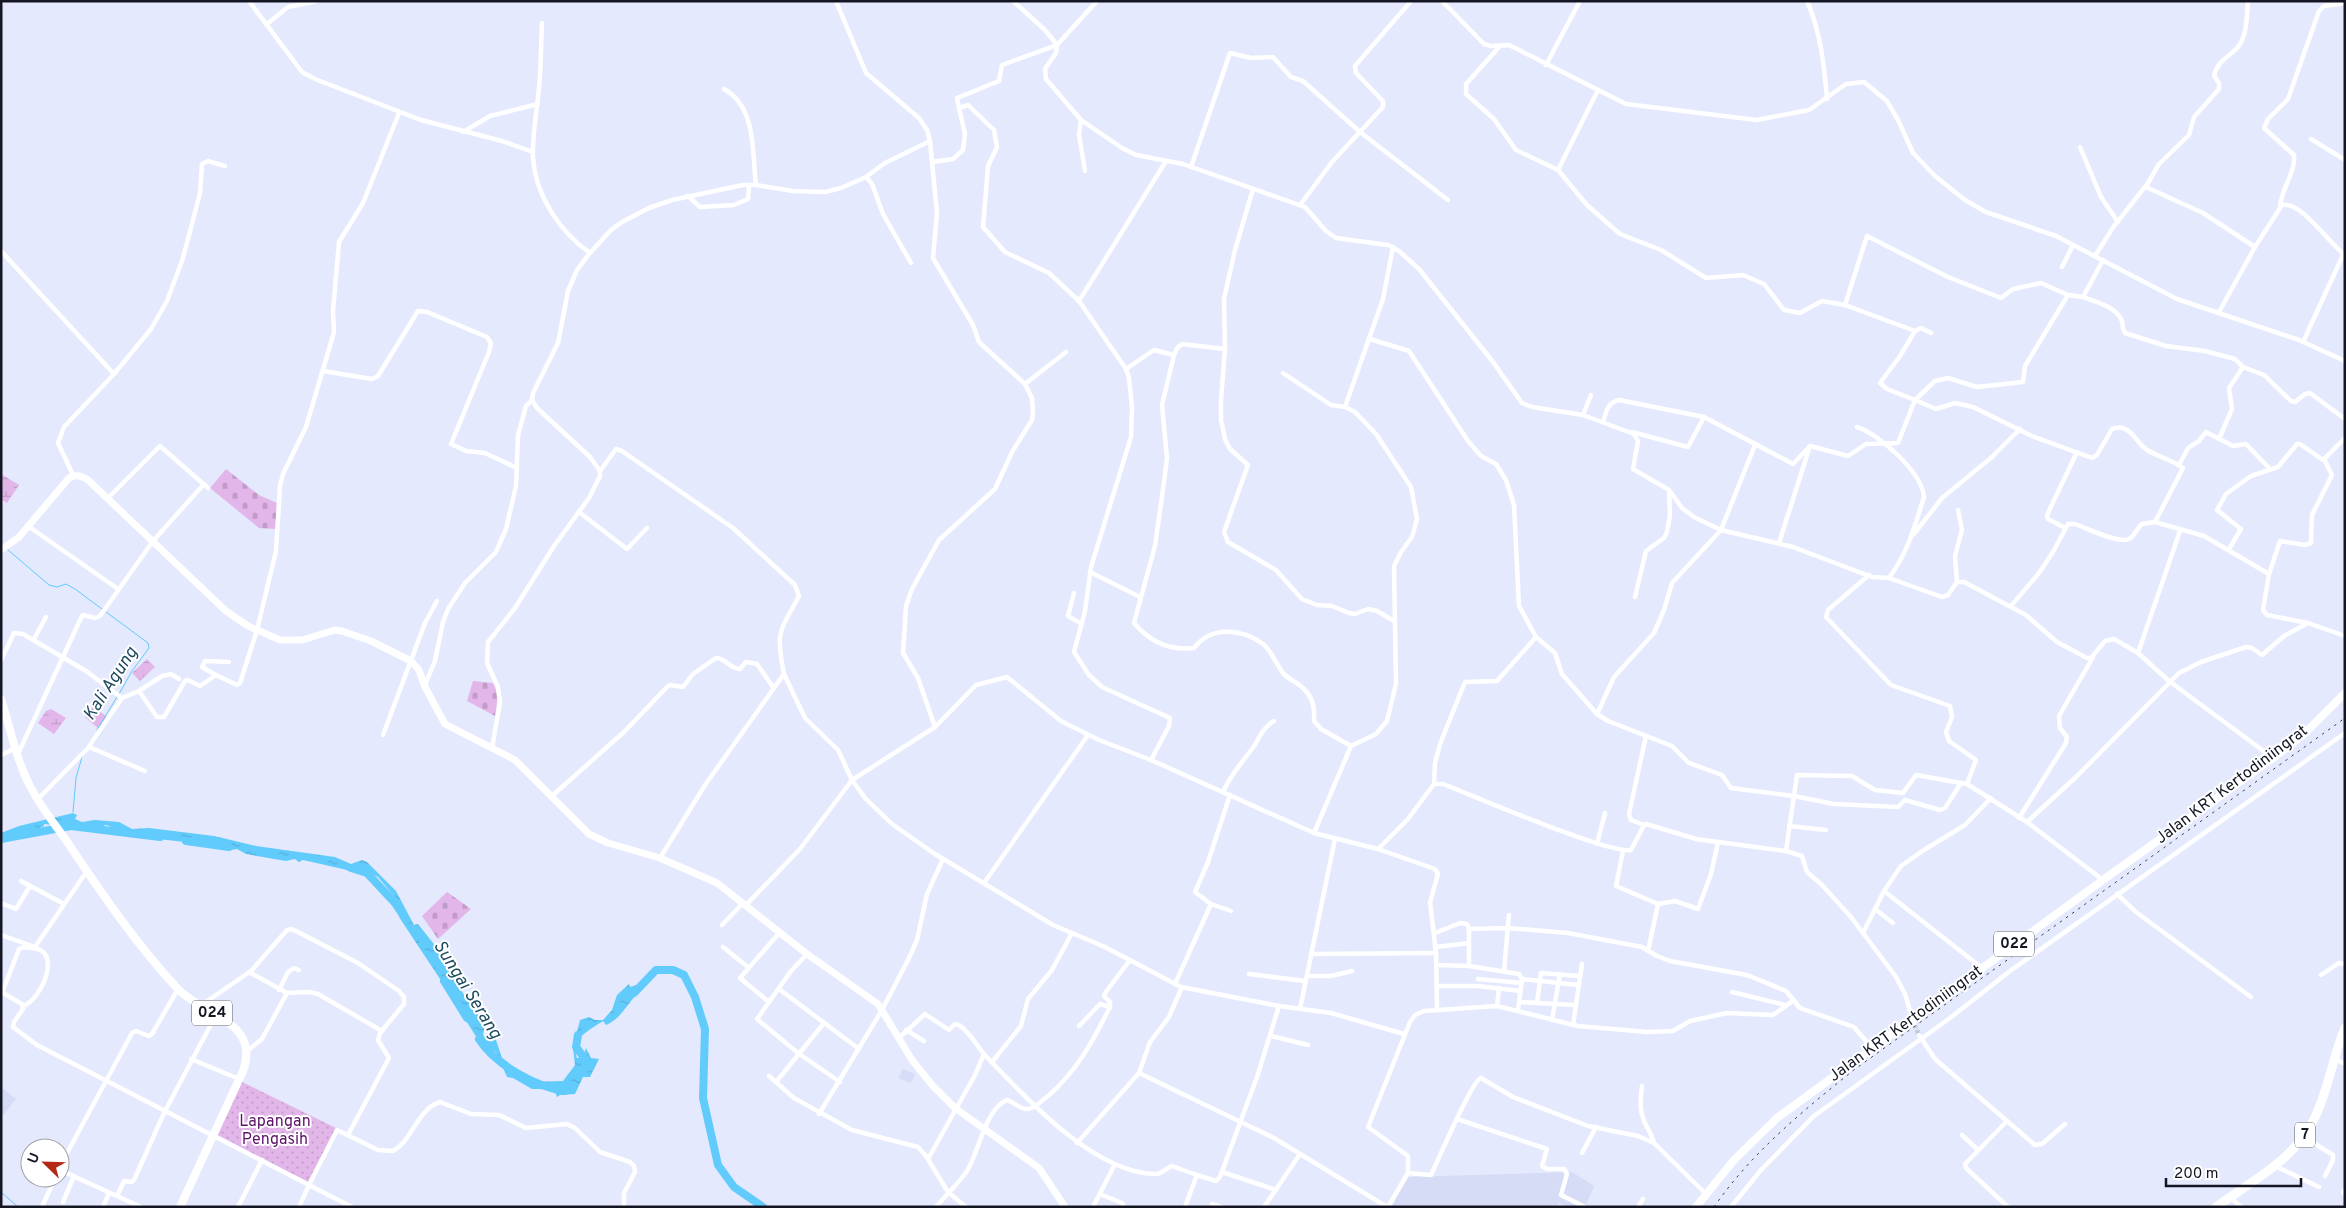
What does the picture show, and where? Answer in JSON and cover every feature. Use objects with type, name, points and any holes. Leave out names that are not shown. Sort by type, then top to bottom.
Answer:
[{"type":"highway","name":"7","points":[[2216,1207],[2274,1166],[2290,1153],[2304,1137],[2317,1115],[2345,1028]]},
{"type":"main road","name":"Jalan KRT Kertodiniingrat","points":[[1696,1207],[1756,1136],[1872,1048],[1913,1021],[1982,968],[2273,758],[2304,734],[2345,694]]},
{"type":"main road","name":"024","points":[[1,699],[29,784],[39,802],[87,871],[146,952],[178,989],[200,1006],[239,1031],[245,1040],[247,1052]]},
{"type":"main road","points":[[180,1207],[239,1079],[246,1062],[247,1052]]},
{"type":"street","points":[[249,1],[302,72],[328,85],[399,113],[463,132],[502,141],[533,152]]},
{"type":"street","points":[[267,24],[288,7],[317,1]]},
{"type":"street","points":[[836,1],[866,73],[919,118],[927,130],[930,141],[937,213],[932,250],[936,264],[973,324],[979,342],[1025,384],[1032,398],[1033,416],[1012,452],[995,489],[939,540],[912,589],[906,606],[903,654],[918,678],[935,727]]},
{"type":"street","points":[[1013,1],[1045,30],[1057,46],[1056,53],[1045,69],[1046,79],[1081,120],[1112,143],[1132,154],[1191,167],[1308,208],[1326,231],[1336,238],[1388,245],[1393,248],[1419,269],[1493,362],[1522,403],[1532,408],[1583,415],[1630,432],[1688,447],[1704,417]]},
{"type":"street","points":[[932,162],[953,159],[963,150],[965,134],[957,98],[999,81],[1002,65],[1057,46],[1097,1]]},
{"type":"street","points":[[1300,205],[1321,176],[1384,104],[1356,73],[1355,66],[1410,1]]},
{"type":"street","points":[[1442,1],[1484,44],[1509,45],[1626,104],[1757,120],[1809,110],[1846,84],[1864,82],[1886,101],[1898,120],[1913,153],[1935,176],[1965,200],[1986,212],[2056,236],[2177,299],[2303,342],[2345,361]]},
{"type":"street","points":[[1546,65],[1580,1]]},
{"type":"street","points":[[1807,1],[1818,28],[1822,46],[1827,99]]},
{"type":"street","points":[[2095,256],[2118,222],[2146,187],[2159,164],[2189,135],[2194,117],[2219,89],[2219,84],[2214,76],[2223,58],[2240,43],[2245,26],[2248,1]]},
{"type":"street","points":[[2219,312],[2255,247],[2280,207],[2280,196],[2295,161],[2294,155],[2264,128],[2268,119],[2288,100],[2319,11],[2324,6],[2345,3]]},
{"type":"street","points":[[542,23],[538,104],[533,152],[535,174],[540,191],[548,205],[570,236],[590,253]]},
{"type":"street","points":[[1500,46],[1466,84],[1466,94],[1494,119],[1516,150],[1558,170],[1588,205],[1620,234],[1661,250],[1706,278],[1743,276],[1764,284],[1784,310],[1800,313],[1822,301],[1844,304],[1915,331]]},
{"type":"street","points":[[1191,167],[1230,53],[1251,58],[1273,57],[1291,77],[1303,81],[1360,132],[1448,200]]},
{"type":"street","points":[[724,89],[737,96],[752,134],[756,185]]},
{"type":"street","points":[[1558,170],[1598,90]]},
{"type":"street","points":[[463,132],[490,116],[538,104]]},
{"type":"street","points":[[959,108],[968,105],[994,130],[997,147],[988,166],[983,226],[1005,252],[1049,273],[1079,301],[1126,369],[1132,392],[1132,433],[1090,572],[1082,624],[1074,652],[1093,680],[1107,690],[1170,718],[1170,724],[1151,760]]},
{"type":"street","points":[[229,662],[205,660],[202,667],[239,685],[257,630],[276,551],[280,486],[283,474],[306,427],[334,332],[333,311],[339,242],[363,203],[399,113]]},
{"type":"street","points":[[1081,120],[1079,135],[1085,172]]},
{"type":"street","points":[[2311,139],[2345,160]]},
{"type":"street","points":[[425,687],[435,661],[443,622],[448,609],[465,583],[488,561],[500,543],[516,486],[518,435],[526,406],[532,400],[533,393],[558,343],[570,285],[577,270],[590,253],[622,222],[649,208],[688,196],[756,185],[792,191],[825,192],[841,188],[866,177],[885,163],[930,141]]},
{"type":"street","points":[[2080,147],[2101,197],[2118,222]]},
{"type":"street","points":[[225,166],[208,161],[202,164],[200,171],[200,193],[184,258],[167,301],[151,329],[114,374],[64,427],[58,442],[73,475],[88,480],[226,611],[257,630],[286,641],[302,640],[335,630],[342,631],[371,641],[411,661],[419,670],[425,687],[445,724],[515,760],[589,834],[598,839],[660,858],[710,879],[745,904],[807,954],[878,1004],[924,1077],[956,1108],[1039,1168],[1065,1207]]},
{"type":"street","points":[[1079,301],[1166,161]]},
{"type":"street","points":[[866,177],[872,184],[883,214],[911,263]]},
{"type":"street","points":[[688,196],[700,207],[734,205],[748,199],[749,186]]},
{"type":"street","points":[[2146,187],[2203,213],[2255,247]]},
{"type":"street","points":[[1253,189],[1227,280],[1224,299],[1221,420],[1225,439],[1230,449],[1248,464],[1224,532],[1228,542],[1276,570],[1302,599],[1317,605],[1332,606],[1348,613],[1355,614],[1368,609],[1377,611],[1394,621]]},
{"type":"street","points":[[2280,207],[2287,204],[2301,212],[2344,255],[2303,342]]},
{"type":"street","points":[[1844,304],[1867,236],[1948,278],[2001,298],[2013,289],[2041,283],[2068,295],[2083,297],[2106,305],[2121,319],[2122,330],[2125,333],[2166,346],[2228,357],[2243,367],[2261,373],[2279,392],[2293,402],[2310,393],[2345,419]]},
{"type":"street","points":[[2062,266],[2073,245]]},
{"type":"street","points":[[1345,407],[1383,299],[1393,248]]},
{"type":"street","points":[[1,251],[114,374]]},
{"type":"street","points":[[2083,297],[2103,260]]},
{"type":"street","points":[[1810,446],[1848,456],[1866,444],[1898,443],[1915,400],[1935,381],[1948,378],[1977,387],[2023,382],[2025,366],[2068,295]]},
{"type":"street","points":[[323,371],[372,379],[378,376],[418,310],[427,312],[487,338],[491,343],[490,352],[450,443],[466,451],[486,453],[517,468]]},
{"type":"street","points":[[1931,333],[1921,328],[1915,331],[1900,356],[1880,383],[1887,389],[1936,409],[1955,403],[1973,407],[2036,438],[2092,458],[2095,457],[2112,429],[2118,427],[2134,434],[2146,449],[2179,466],[2183,470],[2154,522]]},
{"type":"street","points":[[1370,339],[1409,351],[1468,442],[1481,456],[1496,464],[1506,480],[1514,505],[1519,606],[1536,637],[1555,653],[1562,674],[1597,714],[1608,721],[1672,746],[1689,763],[1722,775],[1731,788],[1794,796],[1834,804],[1898,808],[1906,800],[1940,810],[1945,808],[1964,784],[1976,760],[1949,741],[1946,732],[1952,717],[1950,706],[1891,685],[1827,619],[1828,610],[1868,575]]},
{"type":"street","points":[[1224,349],[1182,344],[1177,348],[1174,355],[1162,405],[1167,458],[1155,546],[1134,624],[1140,631],[1166,647],[1178,650],[1194,648],[1200,640],[1214,632],[1237,632],[1264,644],[1284,675],[1306,688],[1315,706],[1314,721],[1321,729],[1351,746]]},
{"type":"street","points":[[1126,369],[1154,350],[1174,355]]},
{"type":"street","points":[[1025,384],[1066,352]]},
{"type":"street","points":[[2219,439],[2232,409],[2229,388],[2243,367]]},
{"type":"street","points":[[1283,373],[1331,405],[1345,407],[1355,412],[1376,434],[1411,487],[1417,519],[1412,538],[1401,552],[1394,566],[1394,621],[1397,643],[1396,684],[1387,721],[1376,734],[1351,746],[1314,833]]},
{"type":"street","points":[[1583,415],[1591,395]]},
{"type":"street","points":[[532,400],[537,408],[590,456],[600,471]]},
{"type":"street","points":[[1603,422],[1608,407],[1613,401],[1619,400],[1704,417],[1793,464],[1810,446]]},
{"type":"street","points":[[1856,427],[1873,434],[1884,443],[1903,462],[1923,488],[1924,497],[1911,537],[1900,563],[1889,578]]},
{"type":"street","points":[[1911,537],[1942,498],[1992,456],[2020,429]]},
{"type":"street","points":[[1630,432],[1638,441],[1633,469],[1669,490],[1682,508],[1694,518],[1721,530],[1779,543],[1868,575],[1878,578],[1889,578],[1942,597],[1948,595],[1957,582],[1955,556],[1962,530],[1958,510]]},
{"type":"street","points":[[2179,466],[2188,448],[2199,442],[2205,432],[2233,446],[2242,443],[2246,444],[2270,469]]},
{"type":"street","points":[[2324,459],[2345,438]]},
{"type":"street","points":[[2229,549],[2241,529],[2217,510],[2226,494],[2251,476],[2270,469],[2274,470],[2298,443],[2320,459],[2324,459]]},
{"type":"street","points":[[1597,714],[1614,677],[1654,633],[1664,610],[1672,583],[1721,530],[1755,445]]},
{"type":"street","points":[[108,498],[160,446],[208,488]]},
{"type":"street","points":[[1779,543],[1810,446]]},
{"type":"street","points":[[492,748],[500,702],[498,687],[487,662],[488,642],[515,608],[599,482],[600,471],[616,449],[622,451],[732,528],[797,587],[799,596],[781,626],[778,646],[784,674],[805,718],[838,750],[852,780],[865,798],[892,824],[943,859],[1053,925],[1130,960],[1182,987],[1279,1006],[1331,1013],[1404,1034]]},
{"type":"street","points":[[2065,528],[2048,519],[2047,515],[2077,452]]},
{"type":"street","points":[[2274,540],[2305,545],[2311,543],[2312,515],[2332,476],[2324,459]]},
{"type":"street","points":[[4,548],[28,526],[55,493],[73,475]]},
{"type":"street","points":[[1,755],[17,751],[80,618],[87,615],[98,618],[153,541],[204,484]]},
{"type":"street","points":[[1635,597],[1646,551],[1664,538],[1667,532],[1670,515],[1669,490]]},
{"type":"street","points":[[579,512],[627,549],[630,549],[647,528]]},
{"type":"street","points":[[2011,606],[2057,546],[2068,524],[2075,524],[2116,540],[2124,540],[2131,538],[2142,524],[2154,522],[2180,531],[2204,536],[2269,574]]},
{"type":"street","points":[[28,526],[118,589]]},
{"type":"street","points":[[2138,653],[2180,531]]},
{"type":"street","points":[[2280,541],[2269,574],[2264,613],[2308,623],[2345,636]]},
{"type":"street","points":[[1090,572],[1140,597]]},
{"type":"street","points":[[1957,582],[1964,582],[2011,606],[2026,615],[2058,642],[2086,658],[2091,658],[2094,655]]},
{"type":"street","points":[[1074,593],[1068,616],[1082,624]]},
{"type":"street","points":[[384,734],[425,624],[437,601]]},
{"type":"street","points":[[34,639],[46,617]]},
{"type":"street","points":[[2027,822],[2076,777],[2169,681],[2191,666],[2236,650],[2250,647],[2262,655],[2284,636],[2308,623]]},
{"type":"street","points":[[1,660],[14,632],[34,639],[121,698]]},
{"type":"street","points":[[1378,849],[1408,819],[1434,784],[1440,744],[1465,682],[1497,681],[1536,637]]},
{"type":"street","points":[[2019,818],[2066,742],[2067,737],[2060,728],[2059,716],[2094,655],[2103,643],[2111,638],[2138,653],[2169,681],[2273,758]]},
{"type":"street","points":[[552,796],[625,731],[667,687],[670,685],[683,687],[693,674],[716,658],[723,659],[736,669],[740,669],[746,662],[757,664],[774,687]]},
{"type":"street","points":[[39,802],[88,748],[121,698],[140,691],[167,674],[179,678]]},
{"type":"street","points":[[660,858],[705,785],[784,674]]},
{"type":"street","points":[[140,691],[158,717],[161,718],[168,714],[185,681],[188,680],[200,686],[216,675]]},
{"type":"street","points":[[722,925],[800,849],[852,780],[935,727],[976,685],[1004,677],[1013,680],[1061,721],[1088,735],[1151,760],[1314,833],[1378,849],[1435,869],[1438,872],[1430,902],[1435,933],[1438,986],[1437,1009]]},
{"type":"street","points":[[1223,792],[1230,777],[1251,749],[1262,730],[1274,721]]},
{"type":"street","points":[[1731,1207],[1761,1170],[1814,1116],[1920,1036],[1950,1018],[2010,971],[2345,733]]},
{"type":"street","points":[[984,883],[1088,735]]},
{"type":"street","points":[[1646,736],[1630,814],[1631,820],[1696,839],[1786,851],[1804,857],[1807,872],[1822,885],[1896,976],[1905,994],[1913,1021]]},
{"type":"street","points":[[88,748],[145,771]]},
{"type":"street","points":[[1786,851],[1797,775],[1852,776],[1875,790],[1903,793],[1916,775],[1964,784],[1991,798],[2027,822],[2103,880]]},
{"type":"street","points":[[1434,784],[1443,784],[1597,844],[1623,851],[1633,848],[1644,825]]},
{"type":"street","points":[[1230,796],[1208,862],[1195,888],[1196,894],[1211,904],[1231,912]]},
{"type":"street","points":[[1863,934],[1884,891],[1905,862],[1965,825],[1991,798]]},
{"type":"street","points":[[1597,844],[1605,812]]},
{"type":"street","points":[[1789,826],[1826,830]]},
{"type":"street","points":[[1300,1009],[1335,839]]},
{"type":"street","points":[[1623,851],[1616,886],[1658,904],[1675,902],[1698,909],[1711,874],[1718,842]]},
{"type":"street","points":[[819,1114],[882,1010],[917,940],[927,894],[943,859]]},
{"type":"street","points":[[35,947],[87,871]]},
{"type":"street","points":[[21,881],[64,904]]},
{"type":"street","points":[[1,903],[16,909],[30,886]]},
{"type":"street","points":[[1884,891],[1982,968]]},
{"type":"street","points":[[2117,894],[2136,912],[2251,997]]},
{"type":"street","points":[[1175,984],[1211,904]]},
{"type":"street","points":[[1648,951],[1658,904]]},
{"type":"street","points":[[1875,909],[1894,922]]},
{"type":"street","points":[[1504,970],[1509,915]]},
{"type":"street","points":[[1435,933],[1463,923],[1467,924],[1469,929],[1469,966]]},
{"type":"street","points":[[1469,929],[1508,928],[1568,934],[1642,947],[1670,961],[1736,972],[1758,978],[1786,991],[1804,1009],[1854,1027],[1872,1048]]},
{"type":"street","points":[[200,1006],[249,972],[287,930],[292,929],[358,963],[399,991],[404,997],[404,1004],[382,1031],[378,1042],[389,1058],[348,1135]]},
{"type":"street","points":[[769,1002],[740,978],[780,932]]},
{"type":"street","points":[[992,1062],[1022,1024],[1028,998],[1052,970],[1072,933]]},
{"type":"street","points":[[1,935],[35,947],[47,956],[49,965],[33,1001],[23,1006],[14,1022],[15,1029],[37,1045],[352,1207]]},
{"type":"street","points":[[1311,954],[1436,950],[1469,943]]},
{"type":"street","points":[[23,1006],[2,993],[19,949],[35,947]]},
{"type":"street","points":[[722,947],[749,968]]},
{"type":"street","points":[[807,954],[757,1019],[798,1053],[840,1082]]},
{"type":"street","points":[[936,1207],[967,1171],[985,1129],[1004,1101],[1011,1101],[1023,1109],[1036,1106],[1060,1086],[1076,1067],[1090,1046],[1110,1007],[1110,1002],[1104,995],[1130,960]]},
{"type":"street","points":[[2321,975],[2339,963],[2345,964]]},
{"type":"street","points":[[1573,1024],[1582,964]]},
{"type":"street","points":[[1437,966],[1469,966],[1504,970],[1519,974],[1522,981],[1518,1010]]},
{"type":"street","points":[[1477,967],[1478,986]]},
{"type":"street","points":[[279,990],[290,970],[294,968],[300,970]]},
{"type":"street","points":[[1249,974],[1306,978],[1331,976],[1352,971]]},
{"type":"street","points":[[249,972],[288,994],[315,993],[382,1031]]},
{"type":"street","points":[[1537,1003],[1539,981],[1542,972],[1579,976]]},
{"type":"street","points":[[1552,1020],[1560,974]]},
{"type":"street","points":[[1478,979],[1539,981],[1578,985]]},
{"type":"street","points":[[1438,986],[1478,986],[1521,991]]},
{"type":"street","points":[[1077,1143],[1139,1074],[1150,1042],[1169,1017],[1182,987]]},
{"type":"street","points":[[1497,1006],[1499,988]]},
{"type":"street","points":[[70,1149],[132,1033],[136,1031],[149,1036],[152,1034],[178,989]]},
{"type":"street","points":[[779,989],[859,1049]]},
{"type":"street","points":[[1732,992],[1785,1005]]},
{"type":"street","points":[[247,1052],[262,1039],[288,994]]},
{"type":"street","points":[[1139,1074],[1240,1122],[1300,1154],[1387,1207],[1408,1173],[1408,1156],[1368,1127],[1404,1034],[1415,1014],[1437,1009],[1497,1006],[1552,1020],[1621,1031],[1670,1031],[1690,1021],[1727,1013],[1773,1015],[1779,1013],[1785,1005],[1794,1000]]},
{"type":"street","points":[[1518,1002],[1575,1006]]},
{"type":"street","points":[[1079,1026],[1100,1004],[1110,1007]]},
{"type":"street","points":[[899,1038],[926,1014],[949,1030],[955,1024],[962,1027],[984,1054],[1036,1106],[1077,1143],[1115,1164],[1134,1171],[1155,1174],[1163,1172],[1170,1167],[1175,1167],[1216,1181],[1222,1172],[1279,1006]]},
{"type":"street","points":[[117,1196],[124,1181],[132,1182],[134,1180],[165,1111],[216,1015]]},
{"type":"street","points":[[776,1082],[824,1023]]},
{"type":"street","points":[[906,1030],[924,1041]]},
{"type":"street","points":[[1270,1036],[1308,1046]]},
{"type":"street","points":[[1920,1036],[1935,1059],[2036,1145],[2042,1144],[2065,1124]]},
{"type":"street","points":[[928,1159],[975,1075],[984,1054]]},
{"type":"street","points":[[191,1059],[239,1079]]},
{"type":"street","points":[[2334,1059],[2345,1064]]},
{"type":"street","points":[[769,1076],[794,1098],[819,1114],[858,1132],[918,1147],[928,1159],[948,1192],[966,1207]]},
{"type":"street","points":[[1408,1173],[1431,1175],[1476,1080],[1481,1078],[1514,1097],[1596,1127],[1638,1136],[1654,1144],[1706,1194]]},
{"type":"street","points":[[1642,1086],[1640,1106],[1642,1117],[1651,1133],[1654,1144]]},
{"type":"street","points":[[300,1207],[337,1130],[378,1150],[393,1151],[406,1139],[427,1108],[432,1104],[440,1102],[471,1114],[499,1115],[526,1128],[567,1124],[575,1128],[600,1152],[630,1162],[634,1166],[635,1172],[624,1193],[624,1207]]},
{"type":"street","points":[[1457,1119],[1547,1148],[1542,1166],[1564,1169],[1567,1174],[1561,1195],[1585,1207]]},
{"type":"street","points":[[2007,1121],[1965,1164],[1966,1168],[2008,1207]]},
{"type":"street","points":[[1582,1153],[1596,1127]]},
{"type":"street","points":[[1962,1135],[1978,1150]]},
{"type":"street","points":[[2304,1137],[2333,1155],[2333,1160],[2325,1176]]},
{"type":"street","points":[[1265,1205],[1300,1154]]},
{"type":"street","points":[[238,1207],[262,1160]]},
{"type":"street","points":[[1093,1207],[1115,1164]]},
{"type":"street","points":[[2274,1166],[2319,1187]]},
{"type":"street","points":[[1222,1172],[1276,1190]]},
{"type":"street","points":[[70,1174],[141,1207]]},
{"type":"street","points":[[1185,1207],[1197,1175]]},
{"type":"street","points":[[63,1202],[74,1176]]},
{"type":"street","points":[[42,1207],[51,1188]]},
{"type":"street","points":[[2345,1190],[2343,1192],[2345,1195]]},
{"type":"street","points":[[103,1207],[109,1193]]},
{"type":"street","points":[[1100,1194],[1122,1203],[1124,1207]]},
{"type":"street","points":[[2230,1197],[2241,1207]]},
{"type":"street","points":[[1638,1207],[1643,1199]]},
{"type":"street","points":[[1212,1204],[1221,1207]]},
{"type":"shaded area","points":[[903,1069],[915,1074],[911,1083],[898,1078]]},
{"type":"shaded area","points":[[1,1087],[16,1099],[1,1118]]},
{"type":"shaded area","points":[[1572,1172],[1594,1186],[1585,1207],[1568,1207],[1559,1203],[1557,1207],[1392,1207],[1407,1177]]},
{"type":"green space","points":[[226,469],[259,495],[277,503],[276,529],[259,528],[210,488]]},
{"type":"green space","points":[[1,474],[19,485],[7,503],[1,499]]},
{"type":"green space","points":[[147,659],[155,667],[140,681],[132,673]]},
{"type":"green space","points":[[473,681],[493,683],[497,695],[495,716],[467,701]]},
{"type":"green space","points":[[93,707],[109,718],[100,730],[85,717]]},
{"type":"green space","points":[[51,709],[66,718],[54,734],[38,723],[46,711]]},
{"type":"green space","points":[[447,892],[471,909],[438,939],[422,916]]},
{"type":"green space","name":"Lapangan Pengasih","points":[[240,1081],[336,1128],[308,1182],[214,1133]]},
{"type":"water","points":[[73,813],[77,815],[75,819],[82,822],[95,820],[119,822],[132,829],[149,828],[214,836],[256,846],[335,857],[351,864],[362,860],[367,862],[396,891],[414,925],[418,924],[437,948],[456,983],[485,1025],[483,1035],[490,1039],[492,1036],[495,1037],[505,1067],[510,1073],[531,1082],[563,1081],[575,1065],[573,1048],[580,1020],[589,1017],[595,1020],[603,1020],[612,1010],[617,995],[629,984],[630,987],[636,985],[644,986],[640,988],[643,989],[612,1022],[606,1025],[603,1021],[582,1035],[576,1045],[577,1058],[583,1058],[586,1048],[591,1058],[599,1059],[590,1077],[583,1077],[575,1094],[557,1097],[554,1089],[532,1089],[513,1078],[507,1077],[496,1052],[482,1046],[463,1016],[462,1006],[444,985],[399,917],[401,916],[398,901],[378,877],[367,871],[356,872],[303,860],[299,862],[295,859],[286,861],[246,854],[237,849],[231,850],[218,844],[201,841],[194,843],[158,839],[136,831],[119,830],[106,825],[96,828],[84,825],[70,827],[44,824],[44,826],[39,828],[1,840],[1,833],[19,826]]},
{"type":"waterway","name":"Kali Agung","points":[[7,549],[49,585],[57,587],[66,584],[75,589],[148,643],[149,648],[132,671],[119,694]]},
{"type":"waterway","name":"Kali Agung","points":[[97,730],[117,697]]},
{"type":"waterway","name":"Kali Agung","points":[[85,749],[91,740]]},
{"type":"waterway","name":"Kali Agung","points":[[73,812],[76,778],[82,757]]},
{"type":"waterway","name":"Sungai Serang","points":[[1,839],[71,826],[160,837]]},
{"type":"waterway","name":"Sungai Serang","points":[[186,841],[229,847]]},
{"type":"waterway","name":"Sungai Serang","points":[[351,868],[367,873],[395,903],[405,918]]},
{"type":"waterway","name":"Sungai Serang","points":[[634,993],[656,970],[673,970],[684,975],[695,997],[705,1029],[703,1098],[718,1165],[734,1187],[763,1207]]},
{"type":"waterway","name":"Sungai Serang","points":[[444,981],[467,1018]]},
{"type":"waterway","name":"Sungai Serang","points":[[578,1035],[576,1047],[588,1063]]},
{"type":"waterway","name":"Sungai Serang","points":[[479,1039],[495,1057],[517,1073],[541,1085],[565,1091]]},
{"type":"waterway","points":[[1,1192],[18,1207]]},
{"type":"tunnel","points":[[1914,1024],[1919,1035]]},
{"type":"railway","points":[[1714,1207],[1762,1150],[1798,1116],[1855,1069],[2345,718]]}]
